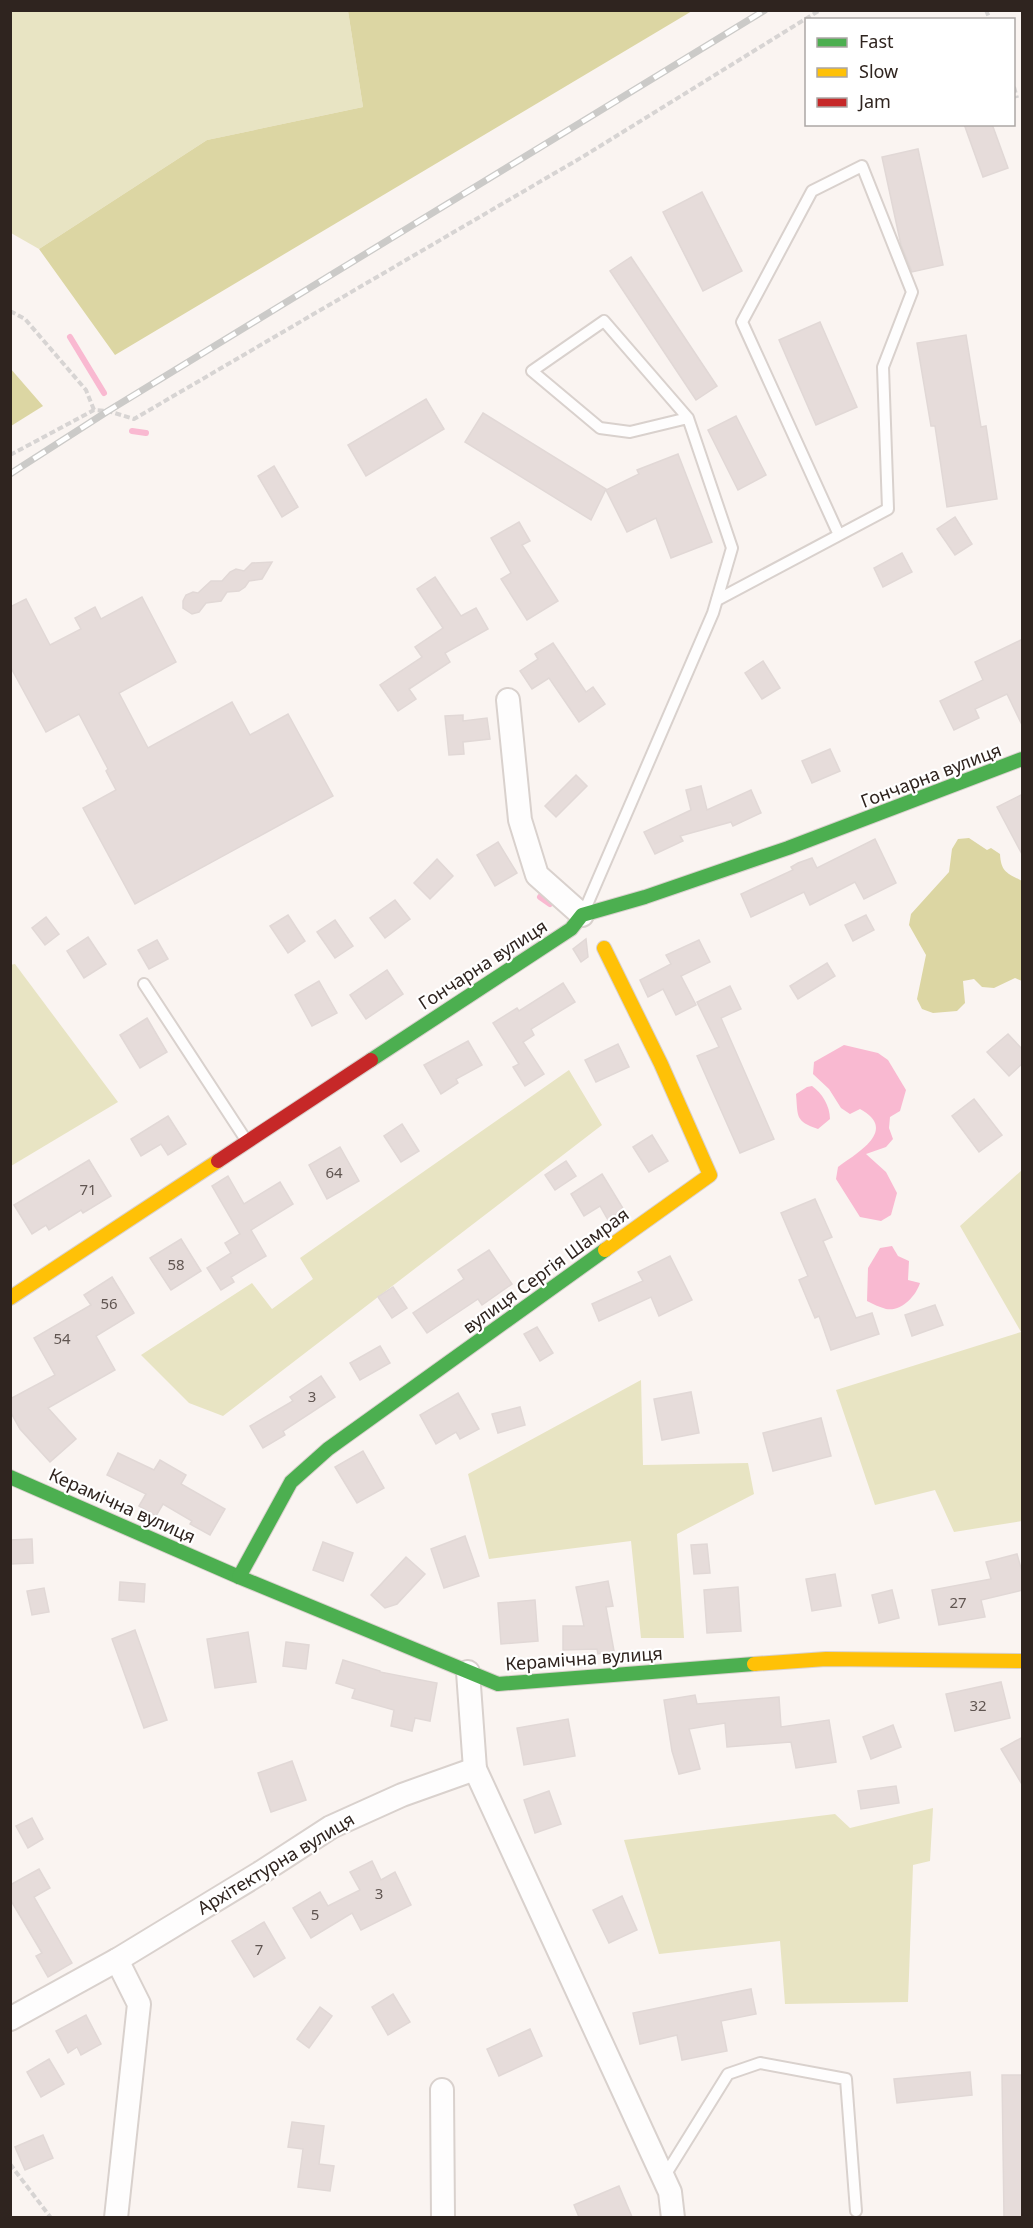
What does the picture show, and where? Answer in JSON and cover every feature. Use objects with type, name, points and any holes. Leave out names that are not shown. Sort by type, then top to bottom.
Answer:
[{"type":"street","points":[[508,700],[520,820],[537,875],[582,915]]},
{"type":"street","name":"Гончарна вулиця","points":[[10,1298],[246,1140],[299,1108],[571,929],[582,915],[645,897],[788,848],[1023,759]]},
{"type":"street","name":"вулиця Сергія Шамрая","points":[[239,1577],[291,1482],[328,1449],[710,1175],[661,1064],[604,948]]},
{"type":"street","name":"Керамічна вулиця","points":[[10,1477],[239,1577],[498,1684],[826,1659],[1023,1661]]},
{"type":"street","points":[[468,1672],[475,1769],[664,2178],[670,2192],[673,2217]]},
{"type":"street","name":"Архітектурна вулиця","points":[[10,2019],[117,1960],[331,1827],[402,1795],[475,1769]]},
{"type":"street","points":[[116,2217],[139,2004],[117,1960]]},
{"type":"street","points":[[442,2090],[443,2217]]},
{"type":"lane","points":[[717,600],[840,535],[888,509],[883,367],[912,292],[862,166],[812,191],[742,322],[840,535]]},
{"type":"lane","points":[[582,915],[713,613],[732,548],[688,418],[604,321],[532,371],[600,428],[630,432],[688,418]]},
{"type":"lane","points":[[144,984],[246,1140]]},
{"type":"lane","points":[[664,2178],[728,2074],[760,2063],[846,2079],[856,2211]]},
{"type":"path","points":[[807,18],[820,10]]},
{"type":"path","points":[[10,455],[94,410],[134,418],[584,156],[805,19]]},
{"type":"path","points":[[1015,91],[1017,98]]},
{"type":"path","points":[[10,311],[25,319],[86,390],[94,410]]},
{"type":"path","points":[[10,2163],[51,2217]]},
{"type":"shaded area","points":[[11,11],[348,11],[363,107],[207,140],[39,249],[11,233]]},
{"type":"shaded area","points":[[348,11],[692,11],[115,355],[39,249],[207,140],[363,107]]},
{"type":"shaded area","points":[[10,368],[43,406],[11,426],[10,426]]},
{"type":"shaded area","points":[[969,838],[987,850],[991,848],[1000,854],[1003,868],[1022,881],[1022,981],[1015,978],[994,988],[982,987],[974,979],[963,981],[965,1003],[957,1011],[933,1013],[922,1009],[917,999],[926,955],[909,925],[911,914],[949,872],[952,849],[958,839]]},
{"type":"shaded area","points":[[15,964],[118,1102],[11,1166],[10,965]]},
{"type":"shaded area","points":[[844,1045],[878,1053],[888,1060],[906,1090],[900,1111],[890,1117],[889,1128],[893,1139],[886,1147],[866,1154],[886,1172],[897,1193],[891,1215],[881,1221],[860,1217],[836,1179],[838,1167],[871,1141],[876,1125],[871,1117],[860,1109],[850,1114],[841,1108],[829,1089],[813,1074],[814,1062]]},
{"type":"shaded area","points":[[569,1070],[602,1125],[223,1416],[189,1403],[141,1355],[252,1283],[272,1309],[313,1279],[300,1258]]},
{"type":"shaded area","points":[[812,1086],[825,1100],[830,1114],[830,1119],[818,1129],[801,1120],[797,1108],[796,1094]]},
{"type":"shaded area","points":[[1022,1170],[1022,1521],[954,1532],[935,1490],[875,1505],[836,1390],[1021,1332],[960,1226]]},
{"type":"shaded area","points":[[892,1246],[898,1256],[909,1261],[908,1280],[920,1283],[915,1293],[902,1306],[886,1309],[867,1301],[868,1268],[880,1248]]},
{"type":"shaded area","points":[[641,1380],[643,1465],[748,1463],[754,1494],[677,1534],[684,1638],[641,1638],[631,1541],[489,1559],[468,1474]]},
{"type":"shaded area","points":[[933,1808],[930,1861],[913,1865],[908,2002],[785,2004],[780,1941],[659,1954],[624,1840],[835,1814],[850,1828]]},
{"type":"building","points":[[965,126],[993,126],[1008,168],[983,177]]},
{"type":"building","points":[[918,149],[943,265],[912,272],[901,245],[882,157]]},
{"type":"building","points":[[702,192],[742,271],[703,291],[663,212]]},
{"type":"building","points":[[631,257],[717,386],[696,400],[610,271]]},
{"type":"building","points":[[820,322],[857,407],[816,425],[779,340]]},
{"type":"building","points":[[966,335],[981,427],[986,426],[997,499],[947,507],[935,426],[931,426],[917,343]]},
{"type":"building","points":[[426,399],[444,429],[366,476],[348,445]]},
{"type":"building","points":[[483,413],[606,489],[591,520],[465,442]]},
{"type":"building","points":[[736,416],[766,475],[738,490],[708,430]]},
{"type":"building","points":[[678,454],[712,542],[671,558],[656,518],[627,532],[606,490],[639,474],[637,470]]},
{"type":"building","points":[[274,466],[298,507],[282,517],[258,476]]},
{"type":"building","points":[[955,517],[972,544],[955,555],[937,529]]},
{"type":"building","points":[[519,522],[530,541],[522,545],[558,601],[527,620],[501,579],[511,573],[491,538]]},
{"type":"building","points":[[902,553],[912,572],[883,587],[874,568]]},
{"type":"building","points":[[272,562],[262,579],[249,581],[239,591],[227,592],[221,601],[206,603],[199,612],[192,614],[183,608],[186,595],[193,592],[198,593],[211,581],[222,581],[230,572],[236,569],[244,571],[252,563]]},
{"type":"building","points":[[435,577],[461,616],[476,608],[488,629],[445,653],[450,662],[409,689],[416,699],[398,711],[380,685],[422,657],[415,647],[443,628],[417,589]]},
{"type":"building","points":[[142,597],[176,662],[119,693],[148,748],[232,702],[250,735],[288,714],[333,796],[135,904],[83,808],[116,790],[106,771],[108,769],[79,714],[46,732],[10,666],[10,607],[26,599],[50,645],[81,629],[75,618],[95,607],[101,619]]},
{"type":"building","points":[[1023,639],[1023,727],[1007,694],[975,709],[979,718],[954,730],[940,701],[983,680],[975,662]]},
{"type":"building","points":[[553,643],[586,692],[593,687],[605,704],[579,722],[549,678],[532,689],[520,671],[538,659],[535,654]]},
{"type":"building","points":[[763,661],[780,688],[762,699],[745,673]]},
{"type":"building","points":[[463,715],[463,721],[487,718],[490,739],[463,742],[464,754],[449,755],[445,716]]},
{"type":"building","points":[[830,749],[840,771],[812,783],[802,761]]},
{"type":"building","points":[[576,775],[587,786],[556,817],[545,806]]},
{"type":"building","points":[[701,786],[707,810],[751,790],[761,813],[733,826],[731,822],[680,836],[683,841],[655,854],[644,832],[691,810],[686,790]]},
{"type":"building","points":[[1023,794],[1023,856],[997,807]]},
{"type":"building","points":[[875,839],[896,883],[864,899],[855,882],[810,905],[804,892],[751,917],[741,894],[793,870],[791,867],[798,863],[812,858],[817,868]]},
{"type":"building","points":[[498,842],[517,873],[495,886],[477,855]]},
{"type":"building","points":[[437,859],[453,876],[430,899],[414,883]]},
{"type":"building","points":[[395,900],[410,919],[385,938],[370,918]]},
{"type":"building","points":[[288,915],[305,941],[288,953],[270,926]]},
{"type":"building","points":[[866,915],[874,930],[853,941],[845,925]]},
{"type":"building","points":[[46,917],[59,934],[45,945],[32,928]]},
{"type":"building","points":[[335,920],[353,946],[335,958],[317,932]]},
{"type":"building","points":[[88,937],[106,964],[84,978],[67,951]]},
{"type":"building","points":[[586,939],[588,957],[581,962],[573,949]]},
{"type":"building","points":[[157,940],[168,959],[149,969],[138,950]]},
{"type":"building","points":[[699,940],[710,962],[681,976],[696,1005],[676,1015],[663,989],[648,997],[640,980],[671,964],[666,955]]},
{"type":"building","points":[[827,963],[835,976],[798,999],[790,986]]},
{"type":"building","points":[[387,970],[403,994],[366,1019],[350,995]]},
{"type":"building","points":[[319,981],[337,1013],[312,1026],[295,995]]},
{"type":"building","points":[[563,983],[575,1002],[531,1029],[534,1035],[523,1042],[544,1074],[525,1086],[513,1067],[519,1064],[493,1023],[517,1008],[519,1011]]},
{"type":"building","points":[[730,986],[741,1009],[721,1018],[774,1139],[740,1153],[697,1056],[719,1047],[697,1002]]},
{"type":"building","points":[[147,1018],[167,1052],[140,1068],[120,1035]]},
{"type":"building","points":[[1008,1034],[1023,1050],[1023,1063],[1009,1076],[987,1052]]},
{"type":"building","points":[[468,1041],[482,1065],[456,1079],[458,1083],[441,1094],[424,1065]]},
{"type":"building","points":[[618,1044],[629,1067],[596,1082],[585,1060]]},
{"type":"building","points":[[974,1099],[1002,1135],[979,1152],[952,1116]]},
{"type":"building","points":[[168,1116],[186,1144],[168,1155],[161,1144],[141,1156],[131,1139]]},
{"type":"building","points":[[402,1124],[419,1151],[401,1162],[384,1136]]},
{"type":"building","points":[[652,1135],[668,1161],[649,1172],[633,1147]]},
{"type":"building","points":[[340,1147],[359,1181],[327,1199],[309,1165]]},
{"type":"building","points":[[89,1160],[111,1196],[83,1213],[81,1210],[49,1230],[46,1225],[32,1234],[14,1205]]},
{"type":"building","points":[[566,1161],[576,1176],[555,1190],[545,1175]]},
{"type":"building","points":[[602,1174],[624,1210],[608,1220],[600,1206],[584,1216],[571,1194]]},
{"type":"building","points":[[228,1176],[244,1204],[280,1182],[293,1204],[251,1230],[266,1256],[231,1277],[234,1282],[221,1290],[207,1268],[231,1253],[225,1243],[240,1234],[212,1186]]},
{"type":"building","points":[[815,1199],[832,1237],[823,1241],[856,1318],[872,1313],[879,1334],[831,1350],[819,1316],[815,1318],[799,1280],[808,1276],[781,1213]]},
{"type":"building","points":[[181,1239],[201,1271],[171,1290],[150,1258]]},
{"type":"building","points":[[489,1250],[512,1284],[482,1305],[478,1299],[427,1333],[413,1313],[464,1279],[458,1270]]},
{"type":"building","points":[[670,1256],[692,1300],[659,1316],[651,1297],[599,1321],[592,1304],[643,1281],[638,1272]]},
{"type":"building","points":[[112,1277],[134,1313],[96,1336],[115,1370],[48,1408],[76,1439],[50,1462],[20,1429],[10,1411],[10,1399],[55,1375],[34,1338],[91,1305],[84,1295]]},
{"type":"building","points":[[393,1287],[407,1308],[392,1318],[378,1297]]},
{"type":"building","points":[[935,1305],[943,1325],[912,1336],[905,1315]]},
{"type":"building","points":[[537,1327],[553,1353],[540,1361],[524,1334]]},
{"type":"building","points":[[380,1346],[390,1363],[360,1380],[350,1363]]},
{"type":"building","points":[[321,1376],[335,1397],[283,1431],[285,1435],[263,1448],[250,1426],[293,1401],[290,1397]]},
{"type":"building","points":[[691,1392],[699,1433],[662,1440],[654,1399]]},
{"type":"building","points":[[458,1393],[479,1429],[460,1439],[456,1432],[436,1444],[420,1415]]},
{"type":"building","points":[[520,1407],[525,1425],[498,1433],[492,1414]]},
{"type":"building","points":[[821,1418],[831,1456],[773,1471],[763,1433]]},
{"type":"building","points":[[363,1451],[384,1488],[357,1503],[335,1467]]},
{"type":"building","points":[[118,1453],[154,1470],[160,1460],[186,1475],[181,1484],[225,1509],[210,1535],[190,1524],[192,1521],[163,1504],[156,1516],[139,1506],[146,1494],[107,1475]]},
{"type":"building","points":[[465,1536],[479,1576],[444,1588],[431,1549]]},
{"type":"building","points":[[32,1539],[33,1563],[10,1564],[10,1540]]},
{"type":"building","points":[[323,1542],[353,1553],[343,1581],[313,1570]]},
{"type":"building","points":[[707,1544],[710,1573],[694,1574],[691,1545]]},
{"type":"building","points":[[1017,1554],[1023,1575],[1023,1590],[981,1600],[985,1617],[939,1625],[932,1590],[991,1579],[986,1562]]},
{"type":"building","points":[[406,1557],[425,1574],[397,1604],[385,1608],[371,1595]]},
{"type":"building","points":[[835,1574],[841,1606],[812,1611],[806,1579]]},
{"type":"building","points":[[608,1581],[613,1606],[606,1607],[614,1651],[598,1654],[597,1649],[563,1650],[563,1626],[584,1626],[576,1587]]},
{"type":"building","points":[[120,1582],[145,1584],[144,1602],[119,1600]]},
{"type":"building","points":[[738,1587],[741,1631],[707,1633],[704,1590]]},
{"type":"building","points":[[44,1588],[49,1612],[32,1615],[27,1591]]},
{"type":"building","points":[[892,1590],[899,1618],[879,1623],[872,1595]]},
{"type":"building","points":[[535,1600],[538,1641],[501,1644],[498,1603]]},
{"type":"building","points":[[135,1630],[167,1720],[144,1728],[112,1639]]},
{"type":"building","points":[[248,1632],[256,1682],[215,1688],[207,1639]]},
{"type":"building","points":[[286,1642],[309,1645],[306,1669],[283,1666]]},
{"type":"building","points":[[343,1660],[380,1672],[437,1683],[430,1721],[415,1718],[412,1731],[391,1726],[394,1710],[352,1698],[355,1689],[336,1683]]},
{"type":"building","points":[[1001,1682],[1010,1718],[955,1731],[946,1694]]},
{"type":"building","points":[[695,1695],[697,1704],[779,1697],[781,1727],[829,1720],[836,1762],[796,1768],[791,1742],[727,1747],[725,1723],[689,1729],[700,1769],[679,1774],[672,1751],[664,1700]]},
{"type":"building","points":[[568,1719],[575,1756],[524,1765],[517,1728]]},
{"type":"building","points":[[893,1725],[901,1747],[871,1759],[863,1737]]},
{"type":"building","points":[[1023,1737],[1023,1786],[1001,1749]]},
{"type":"building","points":[[292,1761],[306,1800],[271,1812],[258,1773]]},
{"type":"building","points":[[896,1786],[899,1803],[861,1809],[858,1791]]},
{"type":"building","points":[[549,1791],[561,1824],[535,1833],[524,1800]]},
{"type":"building","points":[[32,1818],[43,1839],[28,1848],[16,1826]]},
{"type":"building","points":[[372,1861],[381,1880],[395,1872],[411,1905],[361,1930],[352,1913],[311,1938],[293,1908],[320,1892],[328,1906],[360,1890],[350,1872]]},
{"type":"building","points":[[39,1869],[50,1888],[34,1897],[72,1963],[48,1977],[36,1956],[42,1953],[10,1899],[10,1885]]},
{"type":"building","points":[[622,1896],[637,1930],[609,1943],[593,1910]]},
{"type":"building","points":[[264,1922],[285,1958],[254,1977],[232,1941]]},
{"type":"building","points":[[751,1989],[756,2014],[721,2021],[727,2051],[682,2060],[677,2035],[640,2044],[633,2013]]},
{"type":"building","points":[[393,1994],[410,2022],[388,2035],[372,2007]]},
{"type":"building","points":[[320,2007],[332,2016],[309,2048],[297,2039]]},
{"type":"building","points":[[86,2015],[101,2044],[81,2055],[77,2047],[68,2053],[56,2031]]},
{"type":"building","points":[[530,2029],[542,2056],[499,2076],[487,2049]]},
{"type":"building","points":[[49,2059],[64,2084],[41,2097],[27,2072]]},
{"type":"building","points":[[970,2072],[972,2095],[897,2103],[894,2079]]},
{"type":"building","points":[[1002,2075],[1023,2075],[1023,2217],[1004,2217]]},
{"type":"building","points":[[292,2122],[324,2126],[319,2164],[334,2166],[330,2191],[298,2187],[303,2149],[288,2147]]},
{"type":"building","points":[[43,2135],[53,2158],[25,2170],[15,2147]]},
{"type":"building","points":[[619,2186],[632,2217],[579,2217],[574,2205]]},
{"type":"waterway","points":[[70,337],[104,393]]},
{"type":"waterway","points":[[132,431],[146,433]]},
{"type":"waterway","points":[[540,897],[550,904]]},
{"type":"railway","points":[[10,474],[108,411],[765,10]]},
{"type":"traffic: fast","points":[[371,1060],[571,929],[582,915],[645,897],[788,848],[1022,759]]},
{"type":"traffic: fast","points":[[239,1577],[291,1482],[328,1449],[605,1250]]},
{"type":"traffic: fast","points":[[10,1477],[239,1577],[498,1684],[754,1664]]},
{"type":"traffic: slow","points":[[604,948],[661,1064],[710,1175],[605,1250]]},
{"type":"traffic: slow","points":[[10,1298],[218,1161]]},
{"type":"traffic: slow","points":[[754,1664],[826,1659],[1022,1661]]},
{"type":"traffic: jam","points":[[218,1161],[371,1060]]}]
